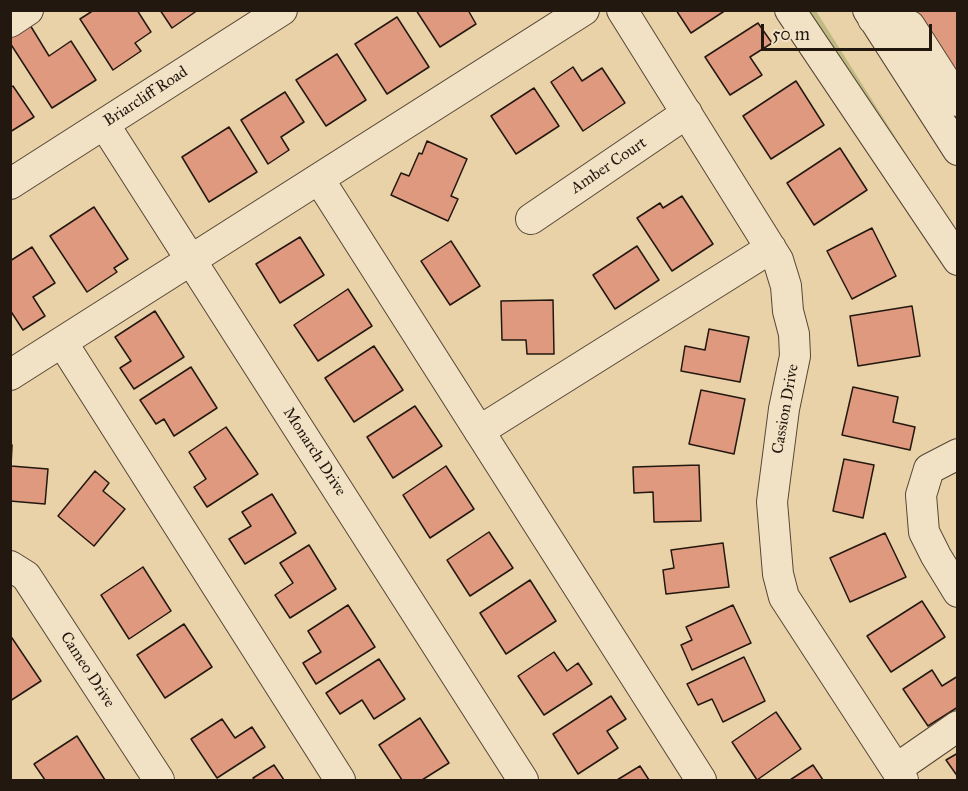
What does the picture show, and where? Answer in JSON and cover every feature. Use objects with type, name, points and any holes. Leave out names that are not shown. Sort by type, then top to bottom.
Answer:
[{"type":"street","points":[[10,22],[28,10]]},
{"type":"street","name":"Briarcliff Road","points":[[10,184],[282,10]]},
{"type":"street","points":[[10,375],[584,10]]},
{"type":"street","name":"Cassion Drive","points":[[622,10],[778,260],[786,286],[788,311],[794,334],[795,356],[784,409],[771,502],[778,574],[784,597],[899,775]]},
{"type":"street","points":[[790,10],[957,260]]},
{"type":"street","points":[[871,15],[910,26],[957,101]]},
{"type":"street","points":[[871,15],[957,150]]},
{"type":"street","name":"Amber Court","points":[[531,219],[687,113]]},
{"type":"street","name":"Monarch Drive","points":[[104,124],[523,780]]},
{"type":"street","points":[[319,179],[701,780]]},
{"type":"street","points":[[479,431],[771,248]]},
{"type":"street","points":[[62,342],[340,780]]},
{"type":"street","points":[[957,454],[929,469],[921,495],[924,532],[957,592]]},
{"type":"street","name":"Cameo Drive","points":[[10,566],[26,576],[159,780]]},
{"type":"street","points":[[899,775],[957,726]]},
{"type":"shaded area","points":[[805,11],[816,11],[925,184],[919,189]]},
{"type":"building","points":[[94,10],[137,10],[151,32],[135,43],[141,51],[113,70],[80,19]]},
{"type":"building","points":[[160,10],[198,10],[172,28]]},
{"type":"building","points":[[416,10],[468,10],[476,24],[440,47]]},
{"type":"building","points":[[676,10],[726,10],[691,33]]},
{"type":"building","points":[[910,10],[958,10],[958,108],[954,77]]},
{"type":"building","points":[[397,17],[429,67],[387,94],[355,44]]},
{"type":"building","points":[[758,23],[772,43],[750,57],[762,75],[730,95],[705,57]]},
{"type":"building","points":[[30,25],[49,56],[71,41],[96,80],[52,108],[10,43],[10,37]]},
{"type":"building","points":[[337,54],[366,100],[326,126],[296,80]]},
{"type":"building","points":[[573,67],[582,81],[602,68],[625,103],[583,131],[551,82]]},
{"type":"building","points":[[796,81],[824,125],[771,159],[743,116]]},
{"type":"building","points":[[13,86],[34,117],[10,132],[10,88]]},
{"type":"building","points":[[534,88],[559,126],[516,154],[491,116]]},
{"type":"building","points":[[285,92],[304,122],[281,137],[289,150],[268,164],[241,120]]},
{"type":"building","points":[[229,127],[257,172],[209,202],[182,157]]},
{"type":"building","points":[[427,141],[467,159],[451,196],[458,199],[448,221],[391,195],[401,173],[409,176]]},
{"type":"building","points":[[840,148],[867,190],[814,225],[787,183]]},
{"type":"building","points":[[682,196],[713,244],[672,271],[637,218],[660,203],[663,208]]},
{"type":"building","points":[[94,207],[128,259],[114,268],[117,272],[87,292],[50,236]]},
{"type":"building","points":[[872,228],[896,276],[852,299],[827,251]]},
{"type":"building","points":[[300,237],[324,275],[280,303],[256,264]]},
{"type":"building","points":[[451,241],[480,286],[450,305],[421,261]]},
{"type":"building","points":[[637,246],[659,280],[615,309],[593,275]]},
{"type":"building","points":[[32,247],[55,283],[33,297],[45,316],[23,330],[10,310],[10,261]]},
{"type":"building","points":[[348,289],[372,326],[318,361],[294,325]]},
{"type":"building","points":[[553,300],[554,354],[527,354],[526,340],[502,340],[501,301]]},
{"type":"building","points":[[912,306],[920,356],[858,366],[850,316]]},
{"type":"building","points":[[155,311],[184,357],[134,389],[120,368],[131,361],[115,337]]},
{"type":"building","points":[[709,329],[749,337],[740,382],[681,371],[685,346],[705,350]]},
{"type":"building","points":[[374,346],[403,390],[354,422],[325,378]]},
{"type":"building","points":[[191,367],[217,408],[174,436],[164,419],[156,424],[140,400]]},
{"type":"building","points":[[853,387],[898,397],[893,422],[915,427],[910,450],[842,435]]},
{"type":"building","points":[[701,390],[745,399],[734,454],[689,444]]},
{"type":"building","points":[[415,406],[442,446],[393,478],[367,437]]},
{"type":"building","points":[[226,427],[258,474],[207,507],[194,487],[206,479],[189,452]]},
{"type":"building","points":[[10,444],[12,445],[11,466],[48,469],[45,504],[10,501]]},
{"type":"building","points":[[844,459],[874,465],[863,518],[833,511]]},
{"type":"building","points":[[699,465],[701,521],[654,522],[653,492],[634,493],[633,467]]},
{"type":"building","points":[[446,466],[474,509],[430,538],[403,495]]},
{"type":"building","points":[[95,471],[109,483],[103,491],[125,509],[94,546],[58,516]]},
{"type":"building","points":[[272,494],[296,533],[245,564],[229,539],[251,526],[242,512]]},
{"type":"building","points":[[489,532],[513,568],[470,596],[447,560]]},
{"type":"building","points":[[885,533],[906,577],[850,602],[830,558]]},
{"type":"building","points":[[723,543],[729,587],[666,594],[663,570],[674,568],[671,550]]},
{"type":"building","points":[[309,545],[336,589],[290,618],[275,595],[293,583],[280,563]]},
{"type":"building","points":[[143,567],[171,611],[129,639],[101,595]]},
{"type":"building","points":[[530,580],[556,621],[506,654],[480,613]]},
{"type":"building","points":[[922,601],[945,637],[891,672],[867,636]]},
{"type":"building","points":[[348,605],[375,647],[316,684],[303,663],[321,652],[308,631]]},
{"type":"building","points":[[733,605],[751,643],[692,670],[681,645],[692,640],[686,627]]},
{"type":"building","points":[[184,624],[212,667],[165,698],[137,655]]},
{"type":"building","points":[[10,635],[41,681],[10,701]]},
{"type":"building","points":[[554,652],[567,671],[578,663],[592,684],[544,715],[518,676]]},
{"type":"building","points":[[744,657],[765,701],[723,722],[712,699],[698,705],[687,684]]},
{"type":"building","points":[[379,659],[405,699],[374,719],[362,700],[340,714],[326,693]]},
{"type":"building","points":[[932,670],[942,686],[958,676],[958,707],[928,726],[903,689]]},
{"type":"building","points":[[611,696],[626,719],[607,731],[618,748],[578,774],[553,734]]},
{"type":"building","points":[[776,712],[801,749],[757,780],[732,742]]},
{"type":"building","points":[[420,718],[449,763],[422,780],[402,780],[379,745]]},
{"type":"building","points":[[222,719],[235,738],[252,727],[265,747],[217,778],[191,739]]},
{"type":"building","points":[[77,736],[105,780],[45,780],[34,764]]},
{"type":"building","points":[[958,753],[958,777],[946,760]]},
{"type":"building","points":[[274,765],[284,780],[255,780],[253,778]]},
{"type":"building","points":[[813,765],[823,780],[790,780]]},
{"type":"building","points":[[640,766],[649,780],[617,780]]}]
